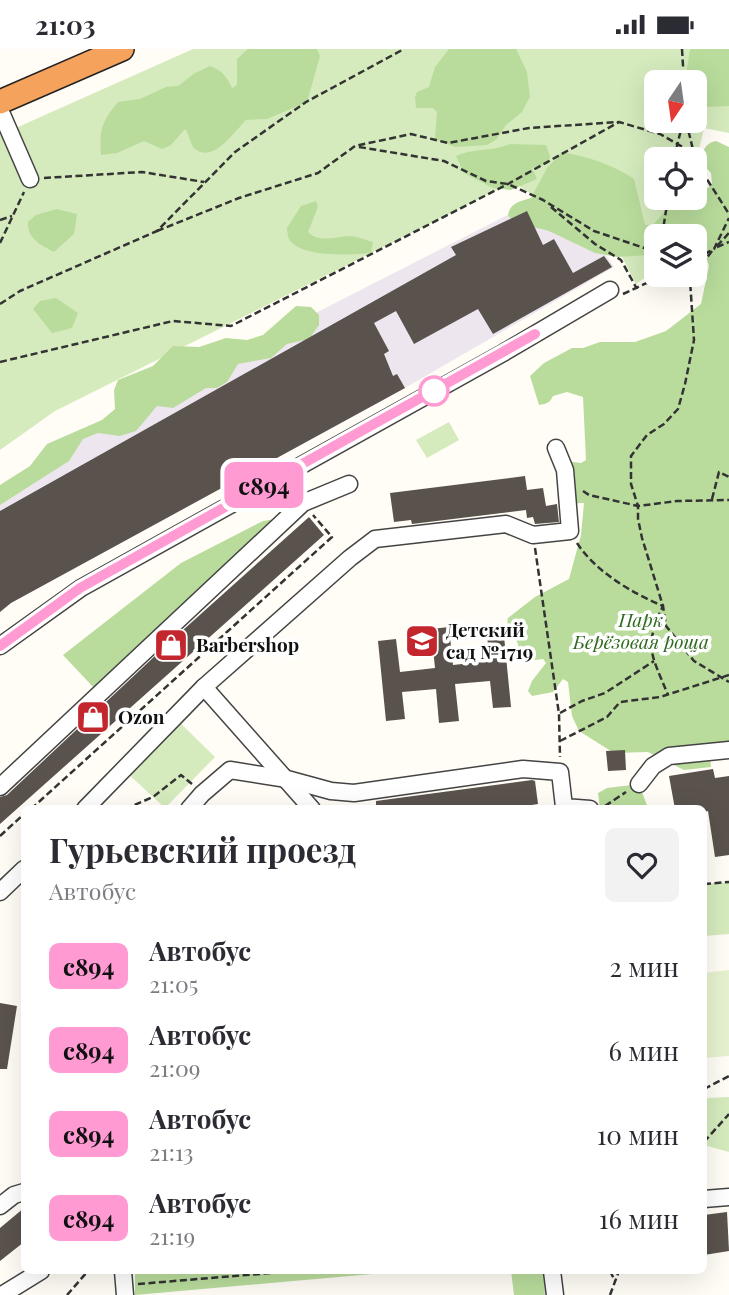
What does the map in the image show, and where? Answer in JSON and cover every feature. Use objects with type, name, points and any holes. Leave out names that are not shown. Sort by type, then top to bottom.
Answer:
[{"type":"highway","points":[[0,102],[122,49]]},
{"type":"street","points":[[0,110],[30,179]]},
{"type":"street","points":[[0,646],[80,588],[503,353],[610,290]]},
{"type":"street","points":[[91,805],[205,687],[375,539],[506,524],[533,535],[570,531],[565,470],[556,448]]},
{"type":"street","points":[[0,787],[303,503],[349,484]]},
{"type":"street","points":[[205,687],[309,805]]},
{"type":"street","points":[[639,784],[653,766],[669,756],[729,750]]},
{"type":"street","points":[[192,805],[230,770],[287,779],[331,791],[354,793],[523,769],[561,772],[557,805]]},
{"type":"street","points":[[0,892],[21,872]]},
{"type":"street","points":[[0,1206],[21,1193]]},
{"type":"street","points":[[707,1199],[729,1197]]},
{"type":"street","points":[[2,1295],[37,1274]]},
{"type":"street","points":[[15,1295],[39,1274]]},
{"type":"street","points":[[552,1274],[555,1295]]},
{"type":"path","points":[[157,231],[235,152],[306,102],[404,49]]},
{"type":"path","points":[[682,49],[683,70]]},
{"type":"path","points":[[0,362],[173,321],[231,326],[508,184],[619,122]]},
{"type":"path","points":[[0,304],[20,291],[157,231],[239,198],[318,173],[355,146],[411,134],[448,143],[528,128],[619,122],[660,134],[683,147]]},
{"type":"path","points":[[676,147],[681,133]]},
{"type":"path","points":[[355,146],[444,161],[486,181],[508,184],[543,200],[594,231],[644,248]]},
{"type":"path","points":[[0,243],[30,179],[142,172],[205,182]]},
{"type":"path","points":[[707,180],[729,216],[714,249]]},
{"type":"path","points":[[543,200],[595,244],[621,260],[637,289]]},
{"type":"path","points":[[0,220],[12,216]]},
{"type":"path","points":[[707,259],[729,233]]},
{"type":"path","points":[[707,252],[729,241]]},
{"type":"path","points":[[610,290],[625,295],[644,286]]},
{"type":"path","points":[[690,287],[694,340],[678,409],[664,424],[647,435],[631,456],[631,484],[638,506],[642,538],[663,606],[666,626],[694,661],[729,682]]},
{"type":"path","points":[[565,470],[577,486],[589,495],[638,506],[729,500]]},
{"type":"path","points":[[712,501],[719,472],[729,477]]},
{"type":"path","points":[[35,805],[332,537],[303,503]]},
{"type":"path","points":[[570,531],[586,556],[637,595],[663,606]]},
{"type":"path","points":[[533,535],[559,714],[561,772]]},
{"type":"path","points":[[663,606],[654,626],[650,653],[668,695]]},
{"type":"path","points":[[559,714],[582,701],[605,693],[654,661]]},
{"type":"path","points":[[560,741],[607,717],[620,702],[668,695],[729,675]]},
{"type":"path","points":[[134,805],[153,797],[181,775],[202,794]]},
{"type":"path","points":[[608,804],[639,784]]},
{"type":"path","points":[[0,836],[21,817]]},
{"type":"path","points":[[707,884],[729,882]]},
{"type":"path","points":[[707,1087],[729,1076]]},
{"type":"path","points":[[707,1139],[729,1114]]},
{"type":"path","points":[[67,1295],[86,1274]]},
{"type":"path","points":[[124,1284],[256,1274]]},
{"type":"path","points":[[612,1274],[615,1281]]},
{"type":"path","points":[[610,1295],[618,1274]]},
{"type":"shaded area","points":[[523,207],[606,255],[614,267],[405,388],[11,603],[0,612],[0,490],[77,435]]},
{"type":"green space","points":[[193,49],[700,49],[729,84],[729,133],[707,129],[707,70],[644,70],[644,133],[703,133],[700,147],[644,147],[644,210],[678,210],[666,224],[644,224],[644,278],[636,284],[621,255],[513,182],[55,411],[0,450],[0,135]]},
{"type":"green space","points":[[248,49],[317,49],[320,56],[307,102],[267,119],[246,120],[223,144],[209,152],[202,153],[195,149],[185,129],[171,145],[162,149],[144,141],[117,153],[101,155],[103,126],[118,102],[140,99],[166,87],[178,86],[210,66],[224,75],[232,88],[237,85],[237,59]]},
{"type":"green space","points":[[449,49],[516,49],[527,72],[530,97],[522,112],[506,125],[497,139],[487,145],[455,147],[435,139],[437,112],[433,108],[416,108],[417,92],[429,87],[435,67]]},
{"type":"green space","points":[[690,49],[729,49],[729,106],[707,107],[707,70],[687,70]]},
{"type":"green space","name":"Парк Берёзовая роща","points":[[712,142],[729,147],[729,750],[710,756],[711,767],[684,770],[648,752],[614,753],[579,731],[572,716],[568,682],[563,679],[553,692],[532,696],[528,691],[532,681],[546,663],[543,659],[521,662],[518,644],[507,623],[508,618],[535,597],[569,579],[581,535],[584,503],[578,503],[571,512],[566,461],[581,463],[586,460],[583,397],[567,392],[553,396],[548,403],[539,405],[530,376],[544,363],[572,348],[583,348],[600,342],[635,342],[666,331],[701,304],[705,287],[707,287],[709,266],[707,224],[654,224],[666,210],[707,210],[707,188],[712,184],[711,173],[707,169],[706,147]]},
{"type":"green space","points":[[510,144],[546,145],[550,156],[548,164],[532,168],[537,179],[511,190],[493,188],[464,173],[456,156],[469,152]]},
{"type":"green space","name":"Парк Берёзовая роща","points":[[562,152],[600,162],[634,179],[645,224],[644,255],[617,257],[595,253],[549,231],[517,223],[508,216],[513,205],[531,198],[547,168]]},
{"type":"green space","points":[[316,201],[318,207],[308,232],[322,238],[352,236],[373,242],[371,253],[327,254],[295,245],[289,239],[287,228],[301,206]]},
{"type":"green space","points":[[57,209],[77,214],[74,234],[54,252],[32,237],[28,222],[36,215]]},
{"type":"green space","points":[[56,298],[78,313],[72,328],[52,333],[33,309],[40,301]]},
{"type":"green space","points":[[296,306],[311,307],[319,315],[319,325],[309,339],[287,344],[271,358],[238,364],[227,382],[217,388],[206,388],[173,408],[157,406],[136,431],[120,436],[98,433],[83,439],[69,461],[0,505],[0,485],[30,466],[47,444],[102,420],[115,409],[114,390],[118,380],[153,366],[173,346],[199,347],[226,338],[247,340],[263,335]]},
{"type":"green space","points":[[449,422],[459,440],[427,458],[416,440]]},
{"type":"green space","points":[[276,519],[95,689],[63,655],[181,563],[263,521]]},
{"type":"green space","points":[[174,717],[215,757],[168,805],[162,805],[124,770]]},
{"type":"green space","points":[[639,784],[647,805],[600,805],[598,793],[607,788]]},
{"type":"green space","points":[[729,882],[729,934],[707,936],[707,884]]},
{"type":"green space","points":[[729,970],[729,1056],[707,1058],[707,973]]},
{"type":"green space","points":[[729,1097],[729,1152],[707,1146],[707,1098]]},
{"type":"green space","points":[[135,1274],[372,1274],[135,1295]]},
{"type":"green space","points":[[511,1274],[543,1274],[545,1295],[514,1295]]},
{"type":"building","points":[[527,211],[543,245],[554,239],[573,273],[604,256],[612,267],[493,334],[478,309],[414,344],[396,311],[374,323],[389,351],[384,354],[393,376],[397,374],[405,388],[11,603],[0,612],[0,511],[456,255],[451,247]]},
{"type":"building","points":[[525,476],[527,490],[543,488],[546,506],[557,504],[559,522],[535,524],[533,517],[527,518],[526,510],[412,524],[411,520],[394,522],[390,493]]},
{"type":"building","points":[[309,517],[324,535],[0,824],[0,797],[7,795],[173,639]]},
{"type":"building","points":[[503,626],[511,707],[493,708],[490,681],[455,684],[459,721],[439,723],[436,689],[402,692],[405,719],[386,721],[378,641],[396,639],[400,672],[435,668],[431,629],[449,627],[453,665],[490,661],[486,628]]},
{"type":"building","points":[[625,750],[626,770],[608,771],[606,751]]},
{"type":"building","points":[[713,769],[715,778],[729,776],[729,855],[715,857],[707,805],[674,805],[669,776]]},
{"type":"building","points":[[532,780],[535,781],[538,804],[376,805],[376,801]]},
{"type":"building","points":[[0,1003],[17,1006],[7,1069],[0,1069]]},
{"type":"building","points":[[21,1210],[21,1244],[0,1261],[0,1228]]},
{"type":"building","points":[[727,1212],[729,1251],[707,1255],[707,1215]]},
{"type":"bus line","name":"с894","points":[[0,646],[80,588],[535,334]]},
{"type":"place","name":"Детский сад №1719","points":[[422,641]]},
{"type":"place","name":"Barbershop","points":[[171,645]]},
{"type":"place","name":"Ozon","points":[[93,717]]}]
